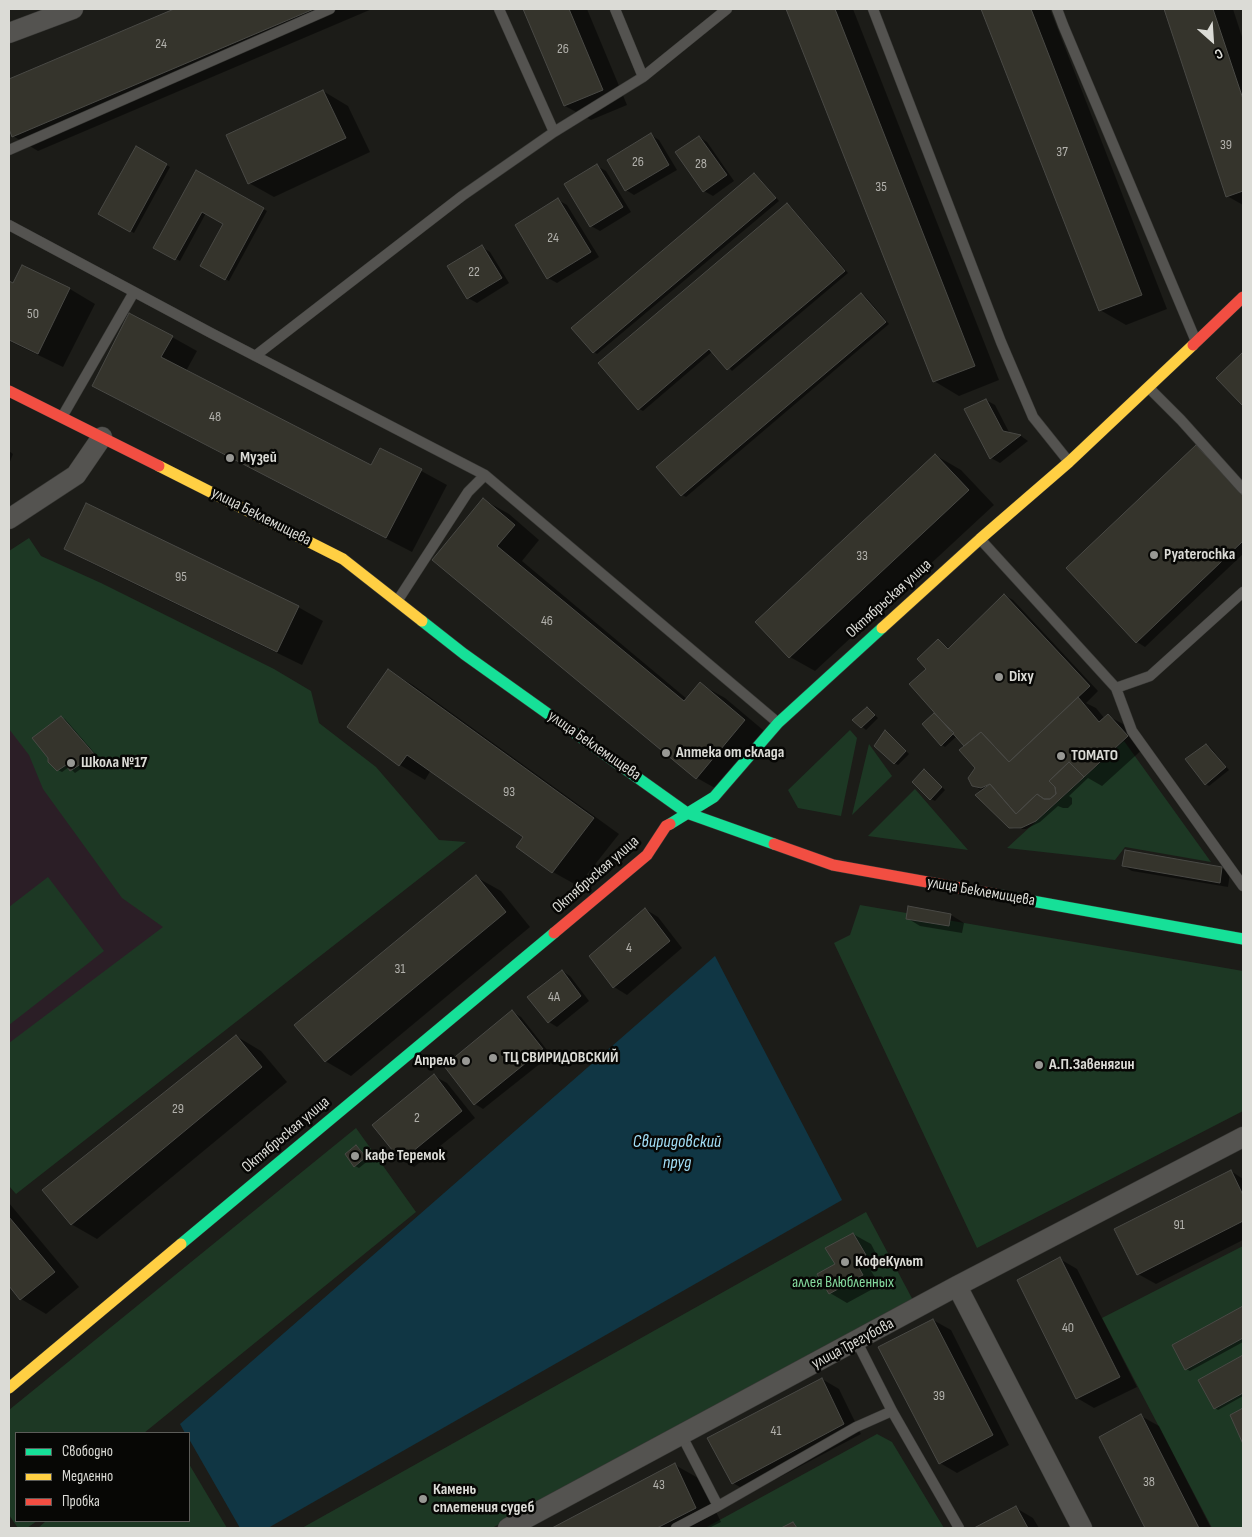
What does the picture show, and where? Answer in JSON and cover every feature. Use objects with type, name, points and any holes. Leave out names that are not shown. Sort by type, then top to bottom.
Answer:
[{"type":"street","points":[[9,33],[73,9]]},
{"type":"street","name":"Октябрьская улица","points":[[9,1388],[647,855],[666,826],[714,797],[778,723],[980,538],[1069,462],[1243,297]]},
{"type":"street","name":"улица Беклемищева","points":[[9,392],[343,559],[464,654],[687,813],[833,865],[1243,938]]},
{"type":"street","points":[[9,519],[76,475],[102,437]]},
{"type":"street","points":[[1082,1528],[957,1286],[1243,1137]]},
{"type":"street","name":"улица Трегубова","points":[[508,1528],[857,1342],[957,1286]]},
{"type":"lane","points":[[9,150],[330,9]]},
{"type":"lane","points":[[498,9],[554,132]]},
{"type":"lane","points":[[615,9],[643,77]]},
{"type":"lane","points":[[255,356],[462,196],[554,132],[643,77],[727,9]]},
{"type":"lane","points":[[873,9],[1001,342],[1033,417],[1069,462]]},
{"type":"lane","points":[[1058,9],[1063,25],[1196,342]]},
{"type":"lane","points":[[9,226],[255,356],[485,474],[778,723]]},
{"type":"lane","points":[[62,418],[134,292]]},
{"type":"lane","points":[[1148,388],[1181,420],[1243,489]]},
{"type":"lane","points":[[397,601],[468,492],[485,474]]},
{"type":"lane","points":[[980,538],[1116,688],[1132,731],[1243,886]]},
{"type":"lane","points":[[1116,688],[1150,676],[1243,592]]},
{"type":"lane","points":[[857,1342],[892,1411],[959,1528]]},
{"type":"lane","points":[[676,1528],[856,1427],[892,1411]]},
{"type":"lane","points":[[682,1436],[718,1506]]},
{"type":"shaded area","name":"Школа №17","points":[[9,652],[257,874],[9,1057]]},
{"type":"green space","points":[[29,538],[41,556],[101,583],[274,669],[311,691],[319,723],[376,767],[439,840],[466,842],[16,1194],[9,1186],[9,1043],[163,927],[122,898],[43,789],[29,755],[9,729],[9,551]]},
{"type":"green space","points":[[850,730],[857,738],[841,816],[798,808],[788,790]]},
{"type":"green space","points":[[1124,741],[1211,862],[1125,847],[1115,860],[1007,848]]},
{"type":"green space","points":[[869,744],[892,776],[852,815]]},
{"type":"green space","points":[[915,789],[968,850],[868,836]]},
{"type":"green space","points":[[48,877],[104,951],[9,1025],[9,907]]},
{"type":"green space","points":[[860,905],[1243,971],[1243,1111],[977,1248],[834,943],[850,935]]},
{"type":"green space","points":[[356,1128],[416,1212],[145,1432],[15,1432],[15,1522],[36,1522],[27,1528],[18,1528],[9,1515],[9,1410]]},
{"type":"green space","name":"аллея Влюбленных","points":[[866,1212],[915,1304],[492,1528],[302,1528]]},
{"type":"green space","points":[[1243,1246],[1243,1528],[1212,1528],[1102,1318]]},
{"type":"green space","points":[[877,1434],[892,1442],[944,1528],[705,1528]]},
{"type":"green space","points":[[190,1466],[227,1528],[38,1528],[45,1522],[190,1522]]},
{"type":"water","name":"Свиридовский пруд","points":[[715,956],[842,1200],[268,1528],[240,1528],[190,1441],[190,1432],[184,1432],[180,1424]]},
{"type":"building","points":[[174,9],[314,9],[12,137],[9,129],[9,79]]},
{"type":"building","points":[[523,9],[569,9],[603,90],[564,106]]},
{"type":"building","points":[[786,9],[835,9],[975,366],[933,382]]},
{"type":"building","points":[[981,9],[1031,9],[1142,295],[1099,311]]},
{"type":"building","points":[[1164,9],[1213,9],[1243,99],[1243,191],[1226,197]]},
{"type":"building","points":[[323,90],[346,138],[248,184],[226,135]]},
{"type":"building","points":[[651,133],[669,165],[625,191],[607,160]]},
{"type":"building","points":[[699,136],[727,175],[703,192],[675,152]]},
{"type":"building","points":[[136,146],[167,164],[130,232],[98,214]]},
{"type":"building","points":[[597,164],[623,207],[590,227],[564,184]]},
{"type":"building","points":[[196,170],[264,208],[225,280],[200,266],[223,224],[202,212],[175,260],[153,248]]},
{"type":"building","points":[[754,173],[776,198],[593,353],[571,328]]},
{"type":"building","points":[[558,198],[591,252],[547,279],[515,225]]},
{"type":"building","points":[[787,203],[845,271],[727,370],[709,349],[638,410],[598,363]]},
{"type":"building","points":[[482,245],[502,278],[467,299],[447,266]]},
{"type":"building","points":[[22,265],[70,288],[38,354],[9,340],[9,281],[13,283]]},
{"type":"building","points":[[861,293],[886,322],[681,496],[656,467]]},
{"type":"building","points":[[129,313],[173,336],[161,357],[371,465],[380,448],[422,469],[386,538],[92,386]]},
{"type":"building","points":[[1243,352],[1243,406],[1216,378]]},
{"type":"building","points":[[986,399],[1003,431],[1021,435],[990,459],[964,409]]},
{"type":"building","name":"Pyaterochka","points":[[1196,445],[1243,496],[1243,541],[1136,643],[1066,568]]},
{"type":"building","points":[[935,454],[969,490],[789,658],[755,622]]},
{"type":"building","points":[[483,498],[515,525],[497,546],[684,701],[700,682],[745,720],[696,779],[432,560]]},
{"type":"building","points":[[86,503],[299,606],[277,652],[64,549]]},
{"type":"building","name":"Dixy","points":[[1004,594],[1090,686],[1009,762],[981,732],[964,746],[909,684],[926,669],[917,659],[938,639],[948,649]]},
{"type":"building","points":[[388,669],[594,818],[552,873],[516,847],[523,837],[407,755],[399,766],[347,727]]},
{"type":"building","name":"ТОМАТО","points":[[1078,697],[1099,722],[1108,714],[1128,736],[1084,777],[1069,762],[1049,781],[1055,787],[1056,794],[1050,799],[1044,799],[1037,794],[1016,814],[990,784],[981,788],[972,786],[968,778],[975,768],[959,750],[981,732],[1009,762]]},
{"type":"building","points":[[867,707],[875,715],[861,728],[852,720]]},
{"type":"building","points":[[934,713],[954,733],[941,746],[922,724]]},
{"type":"building","points":[[61,716],[95,755],[70,771],[66,765],[57,771],[48,762],[48,758],[32,738]]},
{"type":"building","points":[[885,730],[906,751],[894,764],[874,746]]},
{"type":"building","points":[[1206,744],[1226,767],[1205,785],[1185,759]]},
{"type":"building","points":[[1069,762],[1084,777],[1036,821],[1021,828],[1009,828],[975,795],[990,784],[1016,814],[1037,794],[1044,799],[1050,799],[1056,794],[1055,787],[1049,781]]},
{"type":"building","points":[[924,769],[942,787],[930,800],[912,782]]},
{"type":"building","points":[[1125,850],[1222,867],[1220,883],[1122,866]]},
{"type":"building","points":[[476,875],[506,912],[325,1062],[294,1025]]},
{"type":"building","points":[[908,906],[951,914],[949,926],[906,919]]},
{"type":"building","points":[[645,908],[670,941],[613,988],[589,956]]},
{"type":"building","points":[[562,970],[581,996],[548,1023],[527,997]]},
{"type":"building","name":"ТЦ СВИРИДОВСКИЙ","points":[[512,1010],[543,1049],[474,1105],[444,1066]]},
{"type":"building","points":[[236,1035],[262,1067],[71,1225],[42,1190]]},
{"type":"building","points":[[434,1074],[462,1111],[401,1161],[372,1125]]},
{"type":"building","name":"кафе Теремок","points":[[356,1145],[366,1157],[354,1167],[345,1154]]},
{"type":"building","points":[[1231,1170],[1243,1195],[1243,1221],[1137,1275],[1114,1229]]},
{"type":"building","points":[[9,1217],[55,1272],[20,1300],[9,1286]]},
{"type":"building","name":"КофеКульт","points":[[853,1233],[866,1255],[855,1261],[863,1275],[829,1294],[817,1274],[835,1264],[825,1248]]},
{"type":"building","points":[[1060,1257],[1120,1377],[1076,1399],[1017,1280]]},
{"type":"building","points":[[1243,1306],[1243,1338],[1185,1370],[1172,1345]]},
{"type":"building","points":[[933,1319],[993,1435],[939,1464],[878,1347]]},
{"type":"building","points":[[1243,1355],[1243,1393],[1214,1409],[1198,1380]]},
{"type":"building","points":[[822,1378],[844,1424],[732,1484],[707,1438]]},
{"type":"building","points":[[1243,1408],[1243,1444],[1230,1415]]},
{"type":"building","points":[[1141,1414],[1199,1528],[1145,1528],[1099,1437]]},
{"type":"building","points":[[675,1463],[696,1508],[657,1528],[552,1528]]},
{"type":"building","points":[[1016,1506],[1028,1528],[974,1528]]},
{"type":"building","points":[[793,1522],[797,1528],[781,1528]]},
{"type":"traffic: fast","points":[[422,621],[464,654],[687,813],[774,844]]},
{"type":"traffic: fast","points":[[670,824],[714,797],[778,723],[882,628]]},
{"type":"traffic: fast","points":[[999,895],[1243,939]]},
{"type":"traffic: fast","points":[[181,1244],[554,933]]},
{"type":"traffic: slow","points":[[882,628],[1069,462],[1193,345]]},
{"type":"traffic: slow","points":[[159,466],[343,559],[422,621]]},
{"type":"traffic: slow","points":[[9,1388],[181,1244]]},
{"type":"traffic: jam","points":[[1193,345],[1243,297]]},
{"type":"traffic: jam","points":[[9,391],[159,466]]},
{"type":"traffic: jam","points":[[554,933],[647,855],[666,826],[670,824]]},
{"type":"traffic: jam","points":[[774,844],[833,865],[999,895]]},
{"type":"place","name":"Музей","points":[[230,458]]},
{"type":"place","name":"Pyaterochka","points":[[1154,555]]},
{"type":"place","name":"Dixy","points":[[999,677]]},
{"type":"place","name":"Аптека от склада","points":[[666,753]]},
{"type":"place","name":"ТОМАТО","points":[[1061,756]]},
{"type":"place","name":"Школа №17","points":[[71,763]]},
{"type":"place","name":"ТЦ СВИРИДОВСКИЙ","points":[[493,1058]]},
{"type":"place","name":"Апрель","points":[[466,1061]]},
{"type":"place","name":"А.П.Завенягин","points":[[1039,1065]]},
{"type":"place","name":"кафе Теремок","points":[[355,1156]]},
{"type":"place","name":"КофеКульт","points":[[845,1262]]},
{"type":"place","name":"Камень сплетения судеб","points":[[423,1499]]}]
